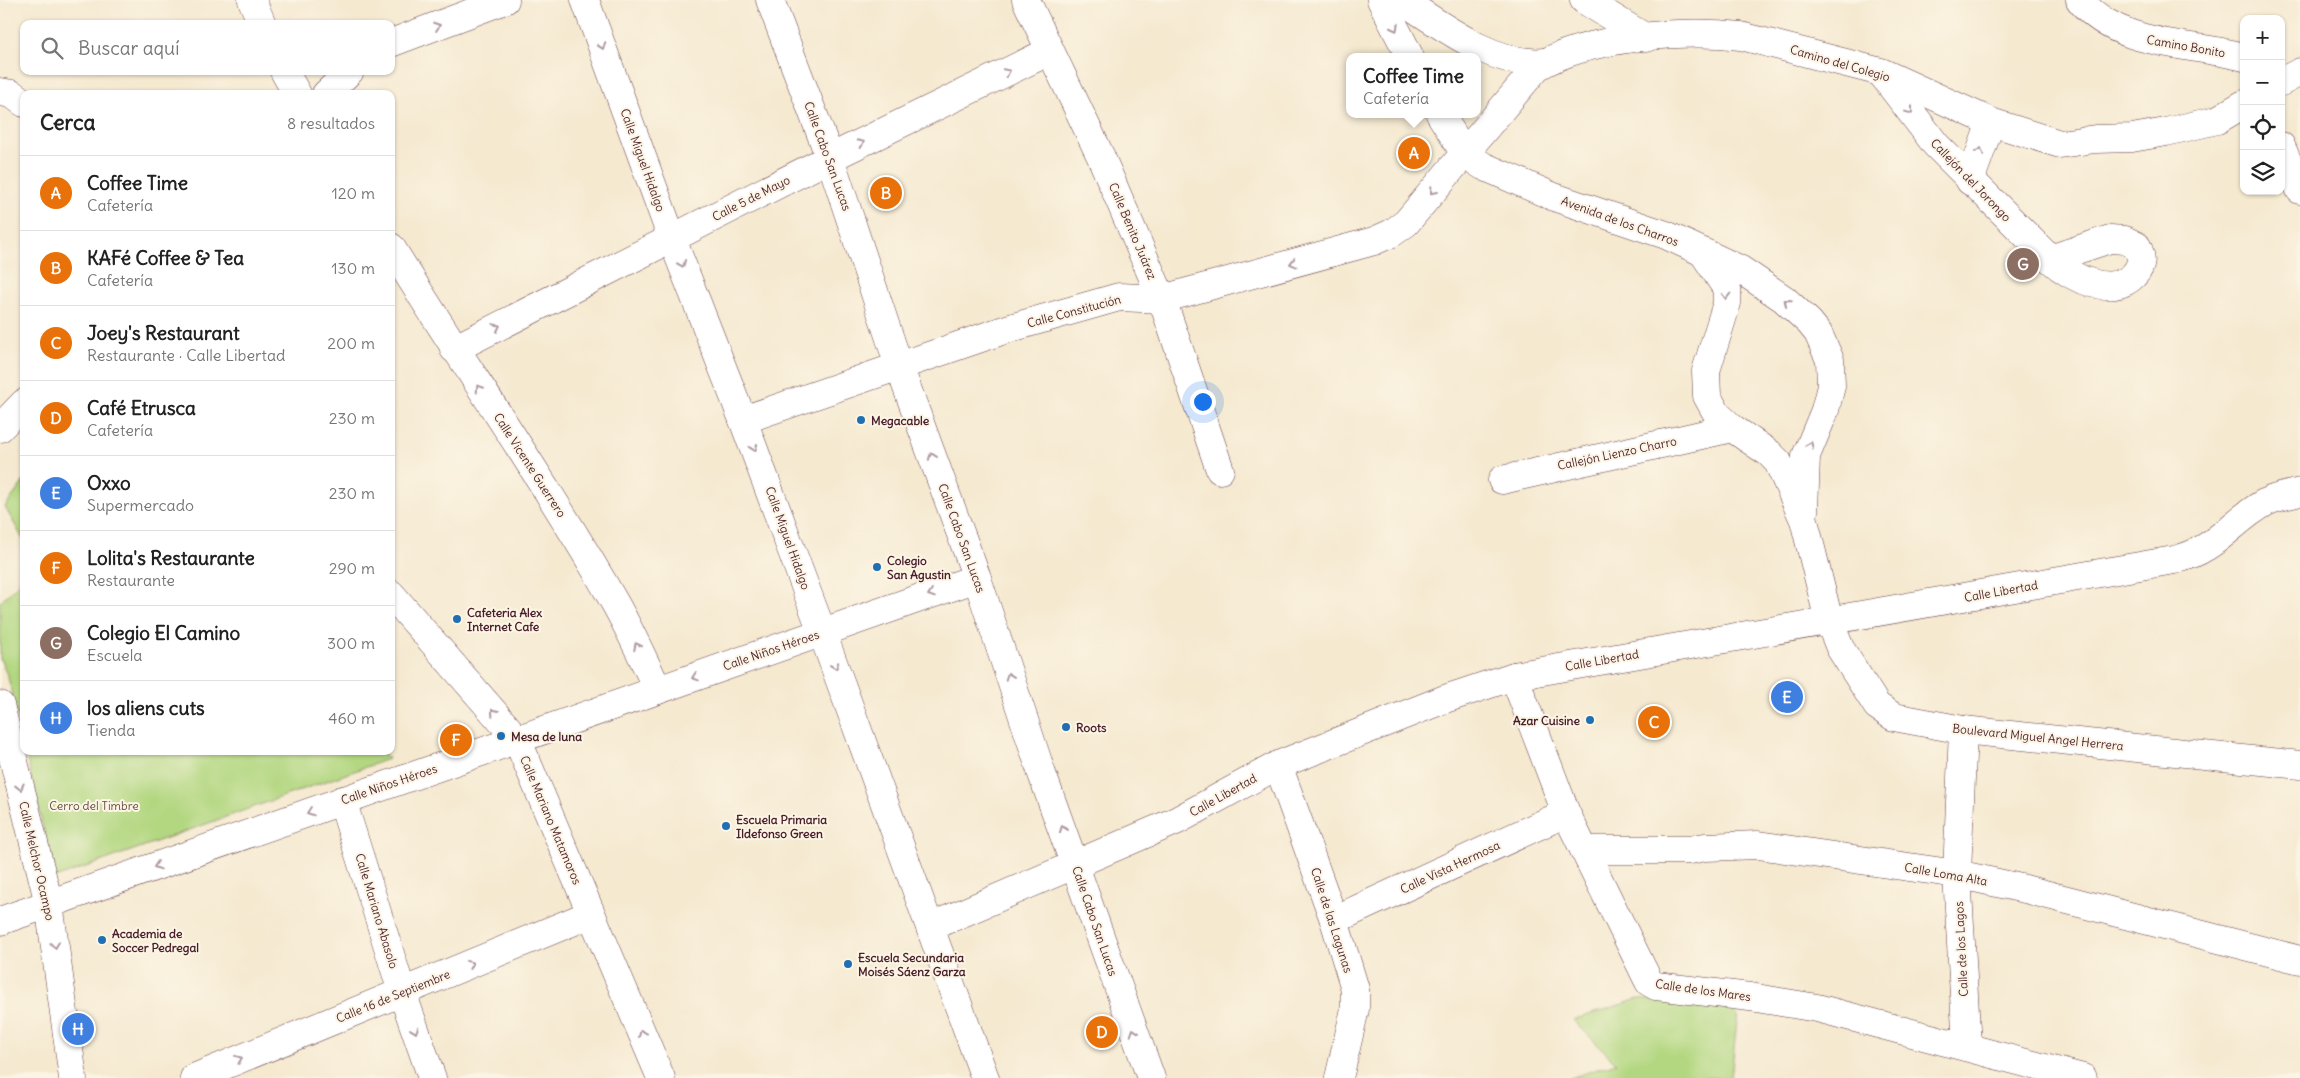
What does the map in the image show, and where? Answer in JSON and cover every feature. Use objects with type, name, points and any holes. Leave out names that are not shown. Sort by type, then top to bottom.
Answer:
[{"type":"street","points":[[252,0],[260,20]]},
{"type":"street","points":[[395,42],[505,0]]},
{"type":"street","name":"Calle Miguel Hidalgo","points":[[585,0],[672,239],[743,420],[822,632],[984,1078]]},
{"type":"street","name":"Calle Cabo San Lucas","points":[[770,0],[830,158],[899,366],[977,578],[1042,774],[1076,865],[1150,1078]]},
{"type":"street","name":"Calle Benito Juárez","points":[[1026,0],[1101,157],[1162,299],[1220,470]]},
{"type":"street","points":[[1380,0],[1408,53]]},
{"type":"street","points":[[1402,0],[1491,54],[1526,62],[1545,62]]},
{"type":"street","points":[[1584,0],[1646,38]]},
{"type":"street","name":"Camino Bonito","points":[[2080,0],[2091,14],[2140,38],[2240,56]]},
{"type":"street","name":"Camino del Colegio","points":[[1465,154],[1531,73],[1545,62],[1580,49],[1646,38],[1700,33],[1741,36],[1880,72],[1991,122],[2060,144],[2132,138],[2166,132],[2217,120],[2242,105]]},
{"type":"street","name":"Calle 5 de Mayo","points":[[454,349],[830,158],[1050,51]]},
{"type":"street","name":"Callejón del Jorongo","points":[[1880,72],[1936,145],[2050,259]]},
{"type":"street","points":[[286,75],[295,90]]},
{"type":"street","points":[[330,90],[346,75]]},
{"type":"street","points":[[0,92],[12,94],[20,100]]},
{"type":"street","name":"Avenida de los Charros","points":[[1442,118],[1465,154],[1483,166],[1510,180],[1666,235],[1741,270],[1784,299],[1814,328],[1830,360],[1832,386],[1826,410],[1804,461],[1804,520]]},
{"type":"street","points":[[1970,181],[1991,122]]},
{"type":"street","points":[[2283,150],[2300,190]]},
{"type":"street","name":"Calle Constitución","points":[[743,420],[1007,329],[1119,297],[1162,299],[1374,241],[1392,233],[1406,223],[1465,154]]},
{"type":"street","name":"Calle Vicente Guerrero","points":[[395,253],[454,349],[561,512],[617,606],[658,690]]},
{"type":"street","points":[[1704,254],[1727,289],[1727,304],[1706,371],[1707,396],[1717,414],[1732,428]]},
{"type":"street","points":[[0,428],[20,407]]},
{"type":"street","name":"Avenida de los Charros","points":[[1732,428],[1769,453],[1778,462],[1804,520],[1829,621]]},
{"type":"street","name":"Callejón Lienzo Charro","points":[[1502,480],[1732,428]]},
{"type":"street","name":"Calle Libertad","points":[[930,927],[1178,820],[1278,765],[1445,698],[1514,676],[2190,556],[2210,547],[2240,520],[2268,502],[2300,492]]},
{"type":"street","name":"Calle Niños Héroes","points":[[0,921],[977,578]]},
{"type":"street","name":"Calle Mariano Matamoros","points":[[395,599],[516,739],[661,1078]]},
{"type":"street","name":"Boulevard Miguel Angel Herrera","points":[[1829,621],[1840,648],[1877,706],[1894,717],[1964,730],[2300,766]]},
{"type":"street","name":"Calle de los Mares","points":[[1514,676],[1566,813],[1649,982],[1656,986],[1750,997],[1817,1008],[2083,1078]]},
{"type":"street","name":"Calle Melchor Ocampo","points":[[0,705],[49,904],[73,1078]]},
{"type":"street","name":"Calle de los Lagos","points":[[1964,730],[1957,874],[1967,1047]]},
{"type":"street","name":"Calle de las Lagunas","points":[[1278,765],[1334,920],[1355,989],[1355,998],[1339,1078]]},
{"type":"street","name":"Calle Mariano Abasolo","points":[[342,800],[402,992],[432,1078]]},
{"type":"street","name":"Calle Vista Hermosa","points":[[1334,920],[1566,813]]},
{"type":"street","name":"Calle Loma Alta","points":[[1584,850],[1690,850],[1705,847],[1758,845],[1957,874],[2025,889],[2300,960]]},
{"type":"street","name":"Calle 16 de Septiembre","points":[[194,1078],[591,914]]},
{"type":"green space","points":[[20,486],[20,534],[5,507]]},
{"type":"green space","points":[[20,582],[20,728],[8,677],[0,659],[0,602]]},
{"type":"green space","name":"Cerro del Timbre","points":[[26,755],[386,755],[388,759],[55,878]]},
{"type":"green space","points":[[1638,999],[1738,1010],[1731,1078],[1570,1078],[1616,1063],[1573,1020]]},
{"type":"place","name":"Coffee Time","points":[[1414,153]]},
{"type":"place","name":"KAFé Coffee & Tea","points":[[886,193]]},
{"type":"place","name":"Colegio El Camino","points":[[2023,264]]},
{"type":"place","name":"Megacable","points":[[861,420]]},
{"type":"place","name":"Colegio San Agustin","points":[[877,567]]},
{"type":"place","name":"Cafeteria Alex Internet Cafe","points":[[457,619]]},
{"type":"place","name":"Oxxo","points":[[1787,697]]},
{"type":"place","name":"Azar Cuisine","points":[[1590,720]]},
{"type":"place","name":"Joey's Restaurant","points":[[1654,722]]},
{"type":"place","name":"Roots","points":[[1066,727]]},
{"type":"place","name":"Mesa de luna","points":[[501,736]]},
{"type":"place","name":"Lolita's Restaurante","points":[[456,740]]},
{"type":"place","name":"Escuela Primaria Ildefonso Green","points":[[726,826]]},
{"type":"place","name":"Academia de Soccer Pedregal","points":[[102,940]]},
{"type":"place","name":"Escuela Secundaria Moisés Sáenz Garza","points":[[848,964]]},
{"type":"place","name":"los aliens cuts","points":[[78,1029]]},
{"type":"place","name":"Café Etrusca","points":[[1102,1032]]}]
